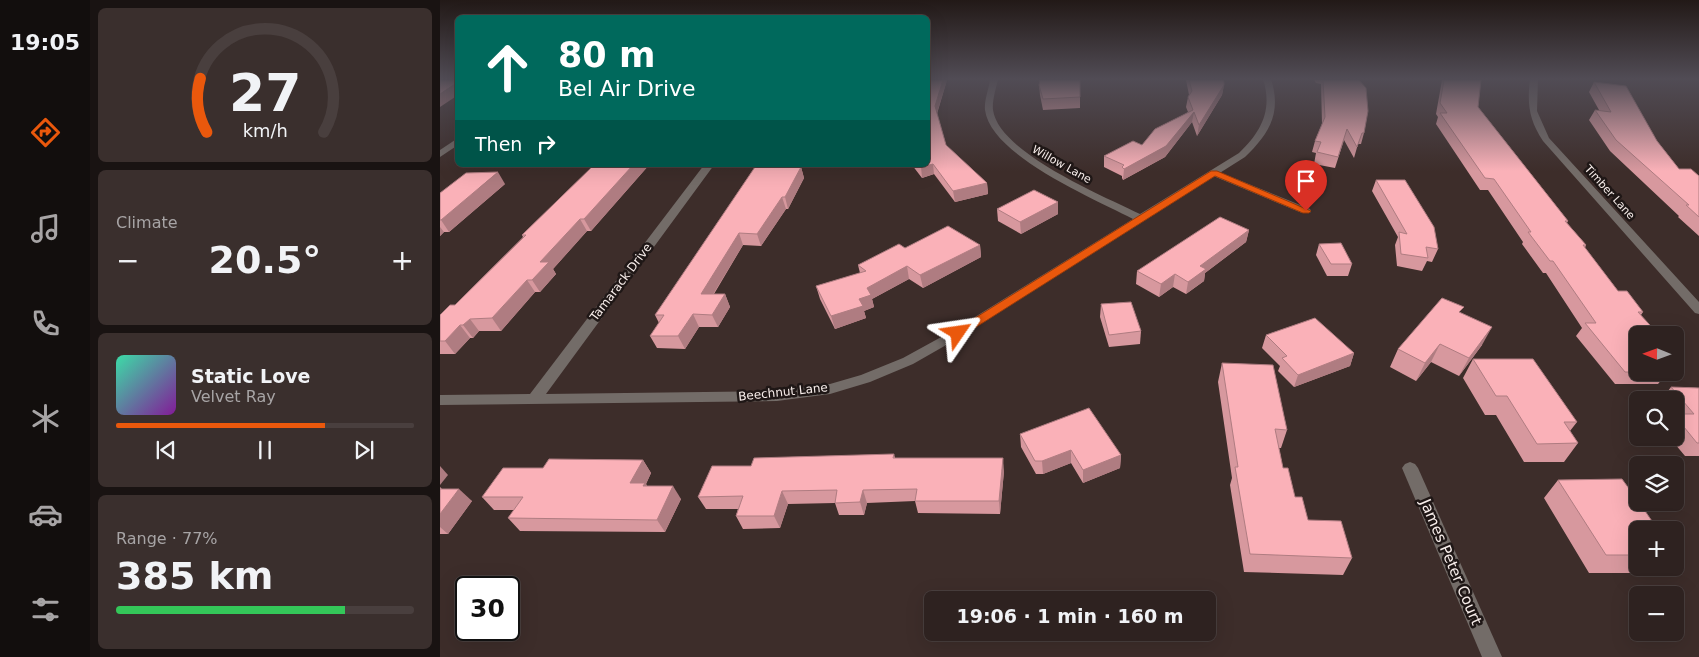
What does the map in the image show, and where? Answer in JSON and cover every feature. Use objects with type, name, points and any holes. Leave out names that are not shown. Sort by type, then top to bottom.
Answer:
[{"type":"street","name":"Willow Lane","points":[[989,110],[994,126],[1012,148],[1034,163],[1142,218]]},
{"type":"street","name":"Beechnut Lane","points":[[440,400],[777,396],[816,391],[865,379],[908,361],[958,333],[1242,155],[1259,138],[1267,126],[1271,110]]},
{"type":"street","name":"Timber Lane","points":[[1531,110],[1536,123],[1546,139],[1699,310]]},
{"type":"street","points":[[440,154],[455,143]]},
{"type":"street","name":"Tamarack Drive","points":[[534,399],[708,167]]},
{"type":"street","points":[[1214,173],[1306,211]]},
{"type":"street","name":"James Peter Court","points":[[1410,468],[1492,657]]},
{"type":"building","points":[[930,110],[936,110],[946,145],[987,183],[953,191],[933,164],[930,165]]},
{"type":"building","points":[[1193,110],[1209,110],[1199,125],[1194,112],[1166,146],[1124,169],[1122,167],[1124,165],[1104,156],[1133,141],[1142,145],[1155,129]]},
{"type":"building","points":[[1325,110],[1368,110],[1364,133],[1362,133],[1357,147],[1347,129],[1338,157],[1317,152],[1321,142],[1315,141],[1325,117]]},
{"type":"building","points":[[1445,110],[1480,110],[1568,221],[1565,221],[1586,245],[1583,245],[1618,291],[1627,291],[1643,312],[1638,312],[1651,326],[1629,326],[1629,372],[1625,372],[1585,323],[1596,323],[1553,261],[1550,261],[1528,232],[1531,232],[1494,179],[1485,178],[1440,113],[1447,113]]},
{"type":"building","points":[[1595,110],[1611,112],[1610,110],[1639,110],[1657,141],[1679,169],[1691,169],[1699,176],[1699,217],[1686,205],[1689,205],[1616,140]]},
{"type":"building","points":[[592,167],[631,167],[584,219],[580,219],[540,262],[549,262],[532,280],[527,280],[492,318],[470,319],[463,325],[460,325],[445,341],[440,341],[440,315],[450,305],[455,305],[526,235],[522,235]]},
{"type":"building","points":[[755,167],[801,167],[785,197],[782,197],[757,234],[739,233],[701,294],[725,294],[712,315],[693,314],[678,336],[650,336],[664,315],[655,315]]},
{"type":"building","points":[[498,172],[440,220],[440,193],[466,173]]},
{"type":"building","points":[[1376,180],[1405,180],[1434,227],[1438,249],[1426,247],[1428,258],[1401,254],[1399,232],[1407,234]]},
{"type":"building","points":[[1034,190],[1058,202],[1020,222],[997,209]]},
{"type":"building","points":[[1220,217],[1249,230],[1200,266],[1206,269],[1188,282],[1175,274],[1161,284],[1137,271]]},
{"type":"building","points":[[948,226],[980,245],[920,275],[907,266],[867,288],[871,295],[859,299],[863,306],[831,316],[816,286],[866,271],[858,265],[899,244],[905,248]]},
{"type":"building","points":[[1341,243],[1352,264],[1331,264],[1319,244]]},
{"type":"building","points":[[1442,298],[1464,307],[1459,312],[1492,327],[1469,358],[1440,344],[1425,363],[1398,349]]},
{"type":"building","points":[[1131,302],[1141,331],[1109,335],[1101,304]]},
{"type":"building","points":[[1315,318],[1354,353],[1298,375],[1282,358],[1287,356],[1266,335]]},
{"type":"building","points":[[1473,359],[1533,359],[1577,422],[1564,422],[1578,443],[1537,444],[1507,396],[1496,396]]},
{"type":"building","points":[[1222,363],[1273,365],[1287,430],[1275,429],[1283,468],[1288,468],[1295,497],[1302,497],[1308,520],[1341,521],[1352,558],[1250,554],[1235,467],[1238,467]]},
{"type":"building","points":[[1671,387],[1699,388],[1699,443],[1684,427],[1684,414],[1694,414],[1684,402],[1684,391],[1674,391]]},
{"type":"building","points":[[1089,408],[1121,455],[1083,470],[1071,450],[1042,461],[1035,461],[1020,434]]},
{"type":"building","points":[[894,454],[893,458],[1003,458],[999,501],[915,501],[917,489],[863,490],[860,502],[835,503],[837,490],[782,491],[774,516],[736,516],[743,496],[698,497],[712,466],[751,466],[754,458]]},
{"type":"building","points":[[549,459],[643,460],[630,483],[645,483],[643,486],[673,486],[657,520],[508,518],[523,497],[482,497],[503,468],[543,468]]},
{"type":"building","points":[[1622,479],[1629,489],[1629,511],[1645,511],[1652,521],[1629,521],[1629,555],[1606,555],[1558,480]]},
{"type":"building","points":[[440,489],[459,489],[440,514]]},
{"type":"route","points":[[958,333],[1214,173],[1306,211]]}]
